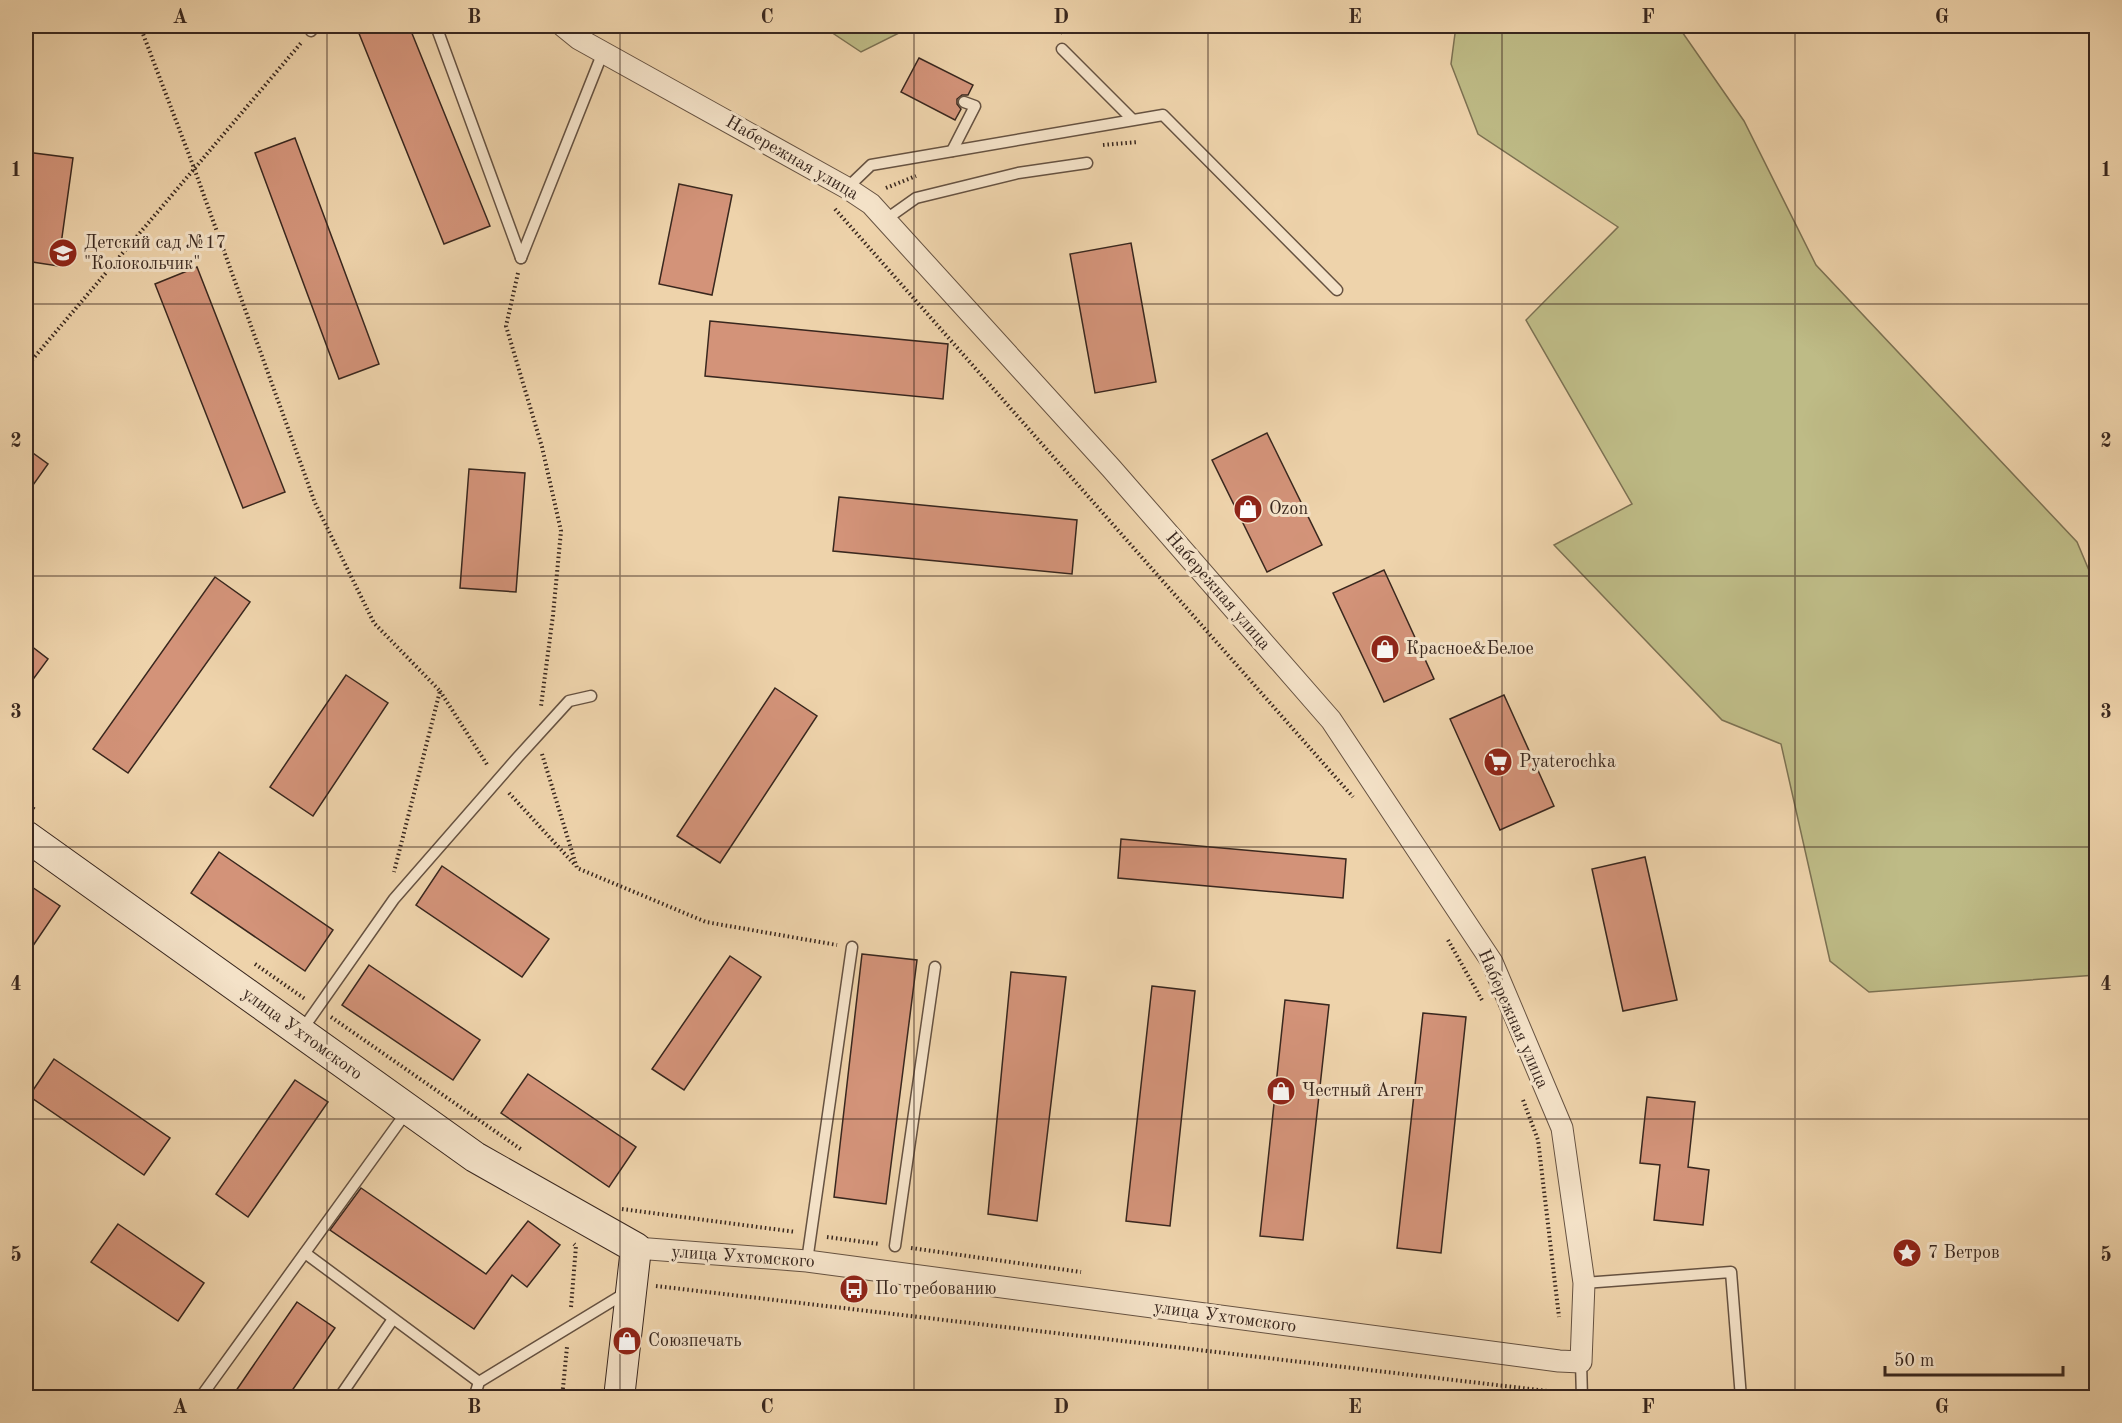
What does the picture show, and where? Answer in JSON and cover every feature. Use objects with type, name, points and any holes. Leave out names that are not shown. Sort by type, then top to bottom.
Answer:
[{"type":"street","name":"Набережная улица","points":[[563,26],[579,39],[847,188],[871,204],[1111,468],[1331,720],[1492,962],[1562,1128],[1584,1283],[1581,1362]]},
{"type":"street","name":"улица Ухтомского","points":[[26,836],[474,1157],[636,1248],[807,1261],[1559,1361],[1581,1362]]},
{"type":"street","points":[[619,1398],[639,1287],[636,1248]]},
{"type":"lane","points":[[436,26],[521,258]]},
{"type":"lane","points":[[1062,49],[1132,119]]},
{"type":"lane","points":[[521,258],[603,52]]},
{"type":"lane","points":[[952,151],[975,106],[964,102]]},
{"type":"lane","points":[[847,188],[871,165],[1163,115],[1337,290]]},
{"type":"lane","points":[[885,220],[916,198],[1018,173],[1087,164]]},
{"type":"lane","points":[[300,1033],[384,914],[536,736],[569,701],[591,696]]},
{"type":"lane","points":[[807,1261],[852,948]]},
{"type":"lane","points":[[895,1246],[935,967]]},
{"type":"lane","points":[[200,1398],[408,1109]]},
{"type":"lane","points":[[305,1253],[479,1382]]},
{"type":"lane","points":[[1584,1283],[1731,1272],[1741,1398]]},
{"type":"lane","points":[[474,1398],[479,1382],[639,1287]]},
{"type":"lane","points":[[339,1398],[393,1319]]},
{"type":"lane","points":[[1581,1362],[1582,1398]]},
{"type":"path","points":[[141,26],[315,502],[374,623],[440,691],[384,914]]},
{"type":"path","points":[[26,367],[313,28]]},
{"type":"path","points":[[830,203],[1355,799]]},
{"type":"path","points":[[521,258],[506,326],[542,447],[561,531],[553,615],[536,736],[577,868],[706,922],[852,948]]},
{"type":"path","points":[[1445,935],[1485,1006]]},
{"type":"path","points":[[1523,1098],[1538,1140],[1560,1329]]},
{"type":"path","points":[[613,1207],[1082,1273]]},
{"type":"path","points":[[639,1287],[1557,1392]]},
{"type":"shaded area","points":[[822,26],[913,26],[861,52]]},
{"type":"shaded area","points":[[1456,26],[1678,26],[1744,121],[1816,265],[2077,542],[2096,587],[2096,975],[1869,992],[1830,961],[1781,744],[1722,720],[1554,545],[1632,504],[1526,320],[1618,227],[1478,134],[1451,64]]},
{"type":"building","points":[[356,26],[409,26],[490,226],[444,244]]},
{"type":"building","points":[[919,58],[973,85],[968,95],[962,95],[957,99],[957,104],[961,109],[955,120],[901,92]]},
{"type":"building","points":[[295,138],[379,364],[339,379],[255,153]]},
{"type":"building","points":[[26,152],[73,158],[58,266],[26,261]]},
{"type":"building","points":[[679,184],[732,195],[712,295],[659,284]]},
{"type":"building","points":[[1131,243],[1156,382],[1095,393],[1070,254]]},
{"type":"building","points":[[197,267],[285,492],[243,508],[155,284]]},
{"type":"building","points":[[710,321],[948,344],[943,399],[705,376]]},
{"type":"building","points":[[1267,433],[1322,545],[1267,572],[1212,460]]},
{"type":"building","points":[[26,448],[48,464],[26,495]]},
{"type":"building","points":[[469,469],[525,473],[516,592],[460,588]]},
{"type":"building","points":[[839,497],[1077,520],[1072,574],[833,551]]},
{"type":"building","points":[[1384,570],[1434,679],[1384,702],[1333,593]]},
{"type":"building","points":[[215,577],[250,602],[128,773],[93,749]]},
{"type":"building","points":[[26,642],[48,659],[26,689]]},
{"type":"building","points":[[346,675],[388,703],[313,816],[270,787]]},
{"type":"building","points":[[775,688],[817,716],[720,863],[677,836]]},
{"type":"building","points":[[1504,695],[1554,806],[1500,830],[1450,719]]},
{"type":"building","points":[[1121,839],[1346,859],[1343,898],[1118,878]]},
{"type":"building","points":[[219,852],[333,930],[305,971],[191,893]]},
{"type":"building","points":[[1645,857],[1677,1000],[1623,1011],[1592,869]]},
{"type":"building","points":[[442,866],[549,939],[522,977],[416,905]]},
{"type":"building","points":[[26,883],[60,906],[26,956]]},
{"type":"building","points":[[862,954],[917,960],[886,1204],[834,1197]]},
{"type":"building","points":[[730,956],[761,977],[684,1090],[652,1069]]},
{"type":"building","points":[[369,965],[480,1040],[453,1080],[342,1005]]},
{"type":"building","points":[[1011,972],[1066,977],[1037,1221],[988,1214]]},
{"type":"building","points":[[1152,986],[1195,991],[1170,1226],[1126,1221]]},
{"type":"building","points":[[1285,1000],[1329,1005],[1303,1240],[1260,1236]]},
{"type":"building","points":[[1423,1013],[1466,1017],[1441,1253],[1397,1248]]},
{"type":"building","points":[[54,1059],[170,1138],[144,1175],[29,1096]]},
{"type":"building","points":[[528,1074],[636,1147],[609,1187],[501,1113]]},
{"type":"building","points":[[295,1080],[328,1102],[248,1217],[216,1194]]},
{"type":"building","points":[[1647,1097],[1695,1102],[1688,1167],[1709,1170],[1703,1225],[1654,1220],[1660,1165],[1640,1163]]},
{"type":"building","points":[[361,1188],[486,1274],[528,1221],[560,1245],[527,1287],[512,1275],[474,1329],[330,1230]]},
{"type":"building","points":[[118,1224],[204,1283],[178,1321],[91,1262]]},
{"type":"building","points":[[297,1302],[335,1328],[287,1398],[231,1398]]},
{"type":"place","name":"Детский сад №17 \"Колокольчик\"","points":[[63,253]]},
{"type":"place","name":"Ozon","points":[[1248,509]]},
{"type":"place","name":"Красное&Белое","points":[[1385,649]]},
{"type":"place","name":"Pyaterochka","points":[[1498,762]]},
{"type":"place","name":"Честный Агент","points":[[1281,1091]]},
{"type":"place","name":"7 Ветров","points":[[1907,1253]]},
{"type":"place","name":"По требованию","points":[[854,1289]]},
{"type":"place","name":"Союзпечать","points":[[627,1341]]}]
